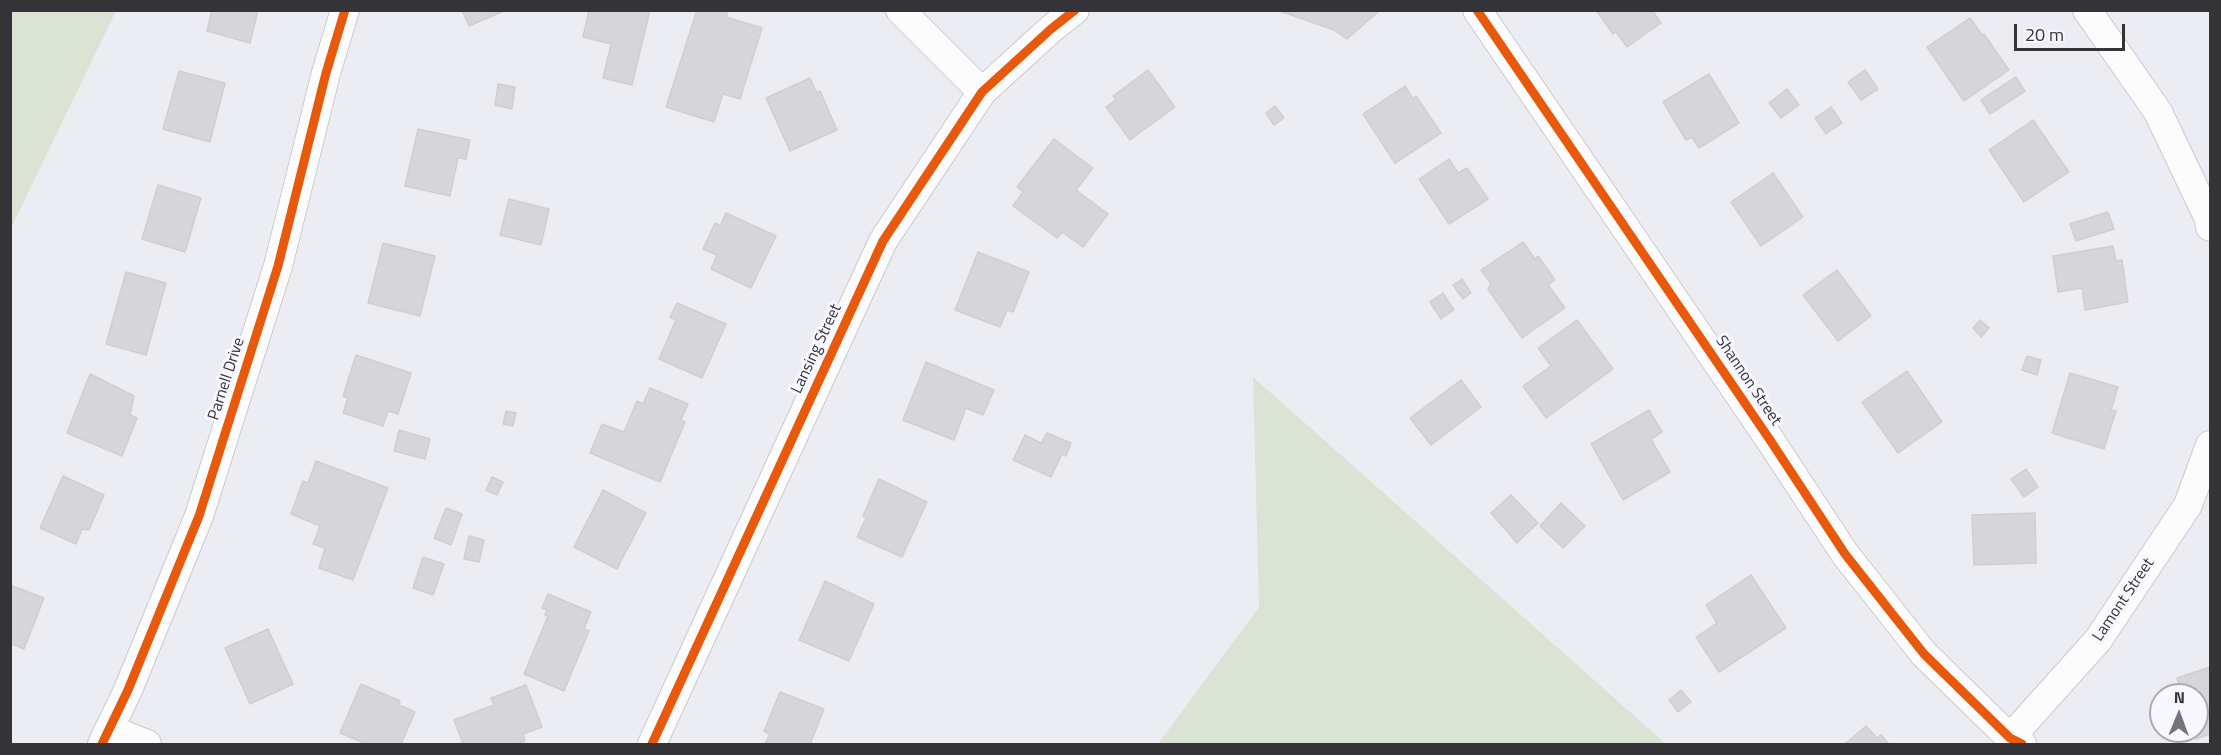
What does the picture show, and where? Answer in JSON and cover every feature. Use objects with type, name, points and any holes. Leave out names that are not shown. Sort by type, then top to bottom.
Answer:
[{"type":"street","name":"Parnell Drive","points":[[106,737],[128,690],[199,516],[278,266],[326,74],[345,10]]},
{"type":"street","points":[[900,10],[982,92]]},
{"type":"street","name":"Lansing Street","points":[[652,744],[883,241],[982,92],[1051,29],[1076,10]]},
{"type":"street","name":"Shannon Street","points":[[1477,10],[1845,554],[1924,654],[2016,741]]},
{"type":"street","points":[[2087,10],[2158,112],[2211,227]]},
{"type":"street","name":"Lamont Street","points":[[2016,741],[2098,640],[2188,505],[2211,445]]},
{"type":"street","points":[[106,737],[147,744]]},
{"type":"shaded area","points":[[10,11],[116,11],[11,228]]},
{"type":"shaded area","points":[[1253,377],[1666,744],[1158,744],[1259,607]]},
{"type":"building","points":[[212,10],[258,10],[250,43],[207,31]]},
{"type":"building","points":[[462,10],[506,10],[469,26]]},
{"type":"building","points":[[589,10],[650,10],[632,85],[603,78],[611,44],[583,37]]},
{"type":"building","points":[[697,10],[728,10],[726,17],[762,28],[740,99],[723,94],[714,122],[666,107]]},
{"type":"building","points":[[1277,10],[1380,10],[1347,39],[1334,30]]},
{"type":"building","points":[[1596,10],[1652,10],[1661,23],[1627,47],[1616,32],[1613,34]]},
{"type":"building","points":[[1970,18],[2009,70],[1964,101],[1927,47]]},
{"type":"building","points":[[1148,70],[1175,107],[1130,140],[1106,107],[1116,100],[1113,96]]},
{"type":"building","points":[[1865,70],[1878,89],[1861,100],[1848,82]]},
{"type":"building","points":[[179,71],[225,83],[210,142],[163,129]]},
{"type":"building","points":[[1709,74],[1739,123],[1699,148],[1692,137],[1686,140],[1663,102]]},
{"type":"building","points":[[2016,77],[2025,91],[1990,114],[1981,100]]},
{"type":"building","points":[[810,78],[817,93],[820,91],[837,130],[790,151],[766,98]]},
{"type":"building","points":[[498,84],[515,87],[512,109],[495,105]]},
{"type":"building","points":[[1405,86],[1413,99],[1416,96],[1441,133],[1395,163],[1363,114]]},
{"type":"building","points":[[1787,89],[1799,105],[1781,118],[1769,103]]},
{"type":"building","points":[[1275,106],[1284,118],[1274,125],[1266,113]]},
{"type":"building","points":[[1831,107],[1842,123],[1826,134],[1815,118]]},
{"type":"building","points":[[2033,120],[2069,172],[2024,202],[1989,150]]},
{"type":"building","points":[[418,129],[470,140],[466,159],[458,158],[450,196],[405,186]]},
{"type":"building","points":[[1054,139],[1093,168],[1076,190],[1108,214],[1083,247],[1062,232],[1057,238],[1013,206],[1023,192],[1017,187]]},
{"type":"building","points":[[1449,159],[1458,173],[1467,168],[1488,199],[1449,224],[1419,179]]},
{"type":"building","points":[[1773,173],[1803,217],[1761,246],[1731,202]]},
{"type":"building","points":[[158,185],[201,198],[185,252],[142,239]]},
{"type":"building","points":[[509,199],[549,209],[541,245],[500,235]]},
{"type":"building","points":[[2108,212],[2114,229],[2076,241],[2070,224]]},
{"type":"building","points":[[726,213],[776,236],[751,288],[711,269],[717,255],[703,249],[715,223],[720,226]]},
{"type":"building","points":[[1523,242],[1535,259],[1538,256],[1555,280],[1548,285],[1565,308],[1522,338],[1488,289],[1491,284],[1481,270]]},
{"type":"building","points":[[383,243],[435,256],[420,316],[368,303]]},
{"type":"building","points":[[2113,246],[2116,261],[2122,260],[2128,302],[2085,310],[2082,288],[2058,292],[2053,256]]},
{"type":"building","points":[[978,252],[1029,272],[1013,312],[1007,310],[1000,327],[955,310]]},
{"type":"building","points":[[1837,270],[1871,316],[1838,341],[1803,295]]},
{"type":"building","points":[[126,272],[166,283],[146,355],[106,344]]},
{"type":"building","points":[[1462,279],[1471,293],[1463,299],[1453,285]]},
{"type":"building","points":[[1443,293],[1454,310],[1441,319],[1430,302]]},
{"type":"building","points":[[677,303],[726,324],[702,378],[659,359],[676,320],[670,317]]},
{"type":"building","points":[[1577,320],[1613,369],[1546,418],[1523,386],[1551,366],[1538,348]]},
{"type":"building","points":[[1980,320],[1989,328],[1981,337],[1973,328]]},
{"type":"building","points":[[356,355],[411,373],[398,414],[388,411],[383,426],[343,413],[348,398],[343,396]]},
{"type":"building","points":[[2027,356],[2041,360],[2037,375],[2022,370]]},
{"type":"building","points":[[926,362],[994,390],[983,415],[966,408],[954,440],[903,420]]},
{"type":"building","points":[[1907,371],[1942,422],[1898,453],[1862,402]]},
{"type":"building","points":[[2070,373],[2118,387],[2111,410],[2116,411],[2104,449],[2052,433]]},
{"type":"building","points":[[90,374],[134,396],[130,415],[137,418],[122,456],[67,433]]},
{"type":"building","points":[[1461,380],[1481,407],[1431,445],[1410,418]]},
{"type":"building","points":[[650,388],[688,404],[681,420],[685,422],[660,482],[590,453],[602,424],[624,432],[637,401],[643,404]]},
{"type":"building","points":[[1649,410],[1662,432],[1651,439],[1670,472],[1623,500],[1591,444]]},
{"type":"building","points":[[506,411],[516,413],[513,426],[503,424]]},
{"type":"building","points":[[399,430],[430,439],[425,459],[394,451]]},
{"type":"building","points":[[1047,433],[1071,443],[1066,456],[1062,454],[1051,477],[1013,460],[1025,435],[1041,443]]},
{"type":"building","points":[[316,461],[388,488],[353,580],[319,568],[325,548],[313,544],[320,526],[291,514],[303,481],[308,483]]},
{"type":"building","points":[[2026,469],[2038,487],[2024,497],[2011,479]]},
{"type":"building","points":[[63,476],[104,495],[89,530],[82,529],[76,544],[40,528]]},
{"type":"building","points":[[492,477],[503,482],[497,495],[486,490]]},
{"type":"building","points":[[879,479],[927,502],[902,557],[857,537],[866,518],[863,516]]},
{"type":"building","points":[[603,490],[646,513],[617,569],[574,547]]},
{"type":"building","points":[[1511,495],[1538,523],[1517,543],[1491,513]]},
{"type":"building","points":[[1561,503],[1585,526],[1563,548],[1540,526]]},
{"type":"building","points":[[446,508],[462,514],[451,545],[434,538]]},
{"type":"building","points":[[2035,513],[2036,563],[1974,565],[1972,515]]},
{"type":"building","points":[[469,536],[484,540],[479,562],[464,559]]},
{"type":"building","points":[[423,557],[444,564],[433,595],[413,588]]},
{"type":"building","points":[[1751,575],[1786,628],[1719,672],[1696,637],[1717,623],[1706,605]]},
{"type":"building","points":[[825,581],[874,604],[849,661],[799,640]]},
{"type":"building","points":[[10,585],[44,598],[24,649],[10,643]]},
{"type":"building","points":[[548,594],[591,612],[584,629],[589,631],[564,691],[524,674],[548,616],[545,615],[547,610],[542,608]]},
{"type":"building","points":[[268,629],[293,684],[250,704],[225,648]]},
{"type":"building","points":[[2210,667],[2210,734],[2209,683],[2178,683],[2177,678]]},
{"type":"building","points":[[361,684],[400,701],[399,705],[415,712],[401,744],[366,744],[340,733]]},
{"type":"building","points":[[526,685],[542,727],[523,734],[525,741],[516,744],[463,744],[454,720],[494,705],[491,698]]},
{"type":"building","points":[[1681,690],[1691,702],[1678,712],[1669,700]]},
{"type":"building","points":[[780,692],[824,709],[812,744],[765,744],[770,734],[764,731]]},
{"type":"building","points":[[1866,726],[1877,738],[1881,735],[1889,744],[1845,744]]},
{"type":"cycle path","points":[[102,744],[128,690],[199,516],[278,266],[326,73],[345,10]]},
{"type":"cycle path","points":[[652,744],[883,241],[982,92],[1075,10]]},
{"type":"cycle path","points":[[1477,10],[1845,554],[1924,654],[2010,738],[2022,744]]}]
